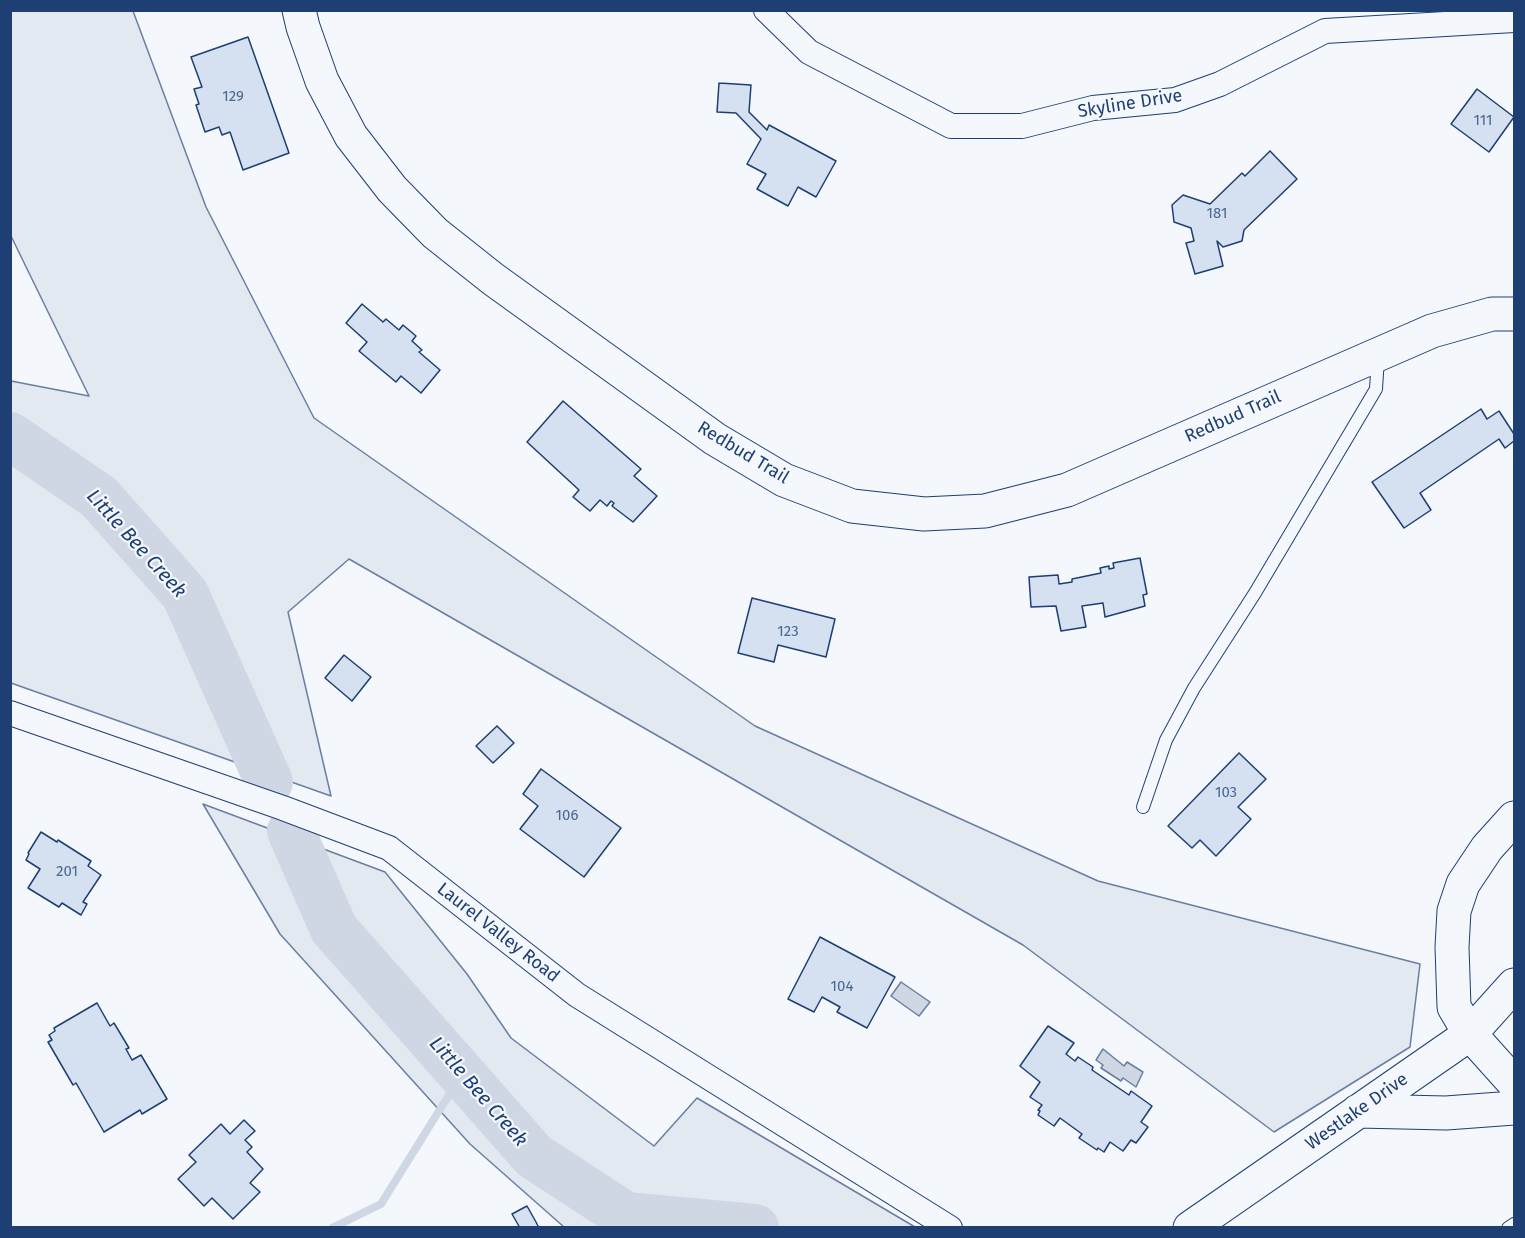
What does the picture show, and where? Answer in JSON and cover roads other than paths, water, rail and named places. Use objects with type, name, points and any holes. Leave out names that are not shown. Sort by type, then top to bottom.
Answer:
[{"type":"street","name":"Redbud Trail","points":[[299,10],[322,81],[351,136],[392,189],[435,233],[493,279],[716,439],[784,480],[852,506],[924,514],[985,511],[1067,490],[1432,331],[1492,314],[1515,314]]},
{"type":"street","name":"Skyline Drive","points":[[766,10],[809,52],[951,126],[1022,126],[1093,108],[1175,100],[1220,84],[1325,31],[1515,20]]},
{"type":"street","name":"Laurel Valley Road","points":[[10,713],[283,808],[389,848],[577,994],[950,1227]]},
{"type":"street","points":[[1515,818],[1487,848],[1463,884],[1454,910],[1452,978],[1454,1007],[1470,1034],[1515,1083]]},
{"type":"street","name":"Westlake Drive","points":[[1190,1227],[1470,1034],[1515,985]]},
{"type":"street","points":[[1358,1111],[1446,1113],[1515,1108]]},
{"type":"lane","points":[[1143,807],[1166,740],[1194,688],[1255,593],[1376,389],[1378,354]]},
{"type":"lane","points":[[1508,1227],[1515,1224]]},
{"type":"waterway","name":"Little Bee Creek","points":[[10,436],[99,497],[185,594],[269,782]]},
{"type":"waterway","name":"Little Bee Creek","points":[[291,831],[334,929],[534,1156],[626,1216],[755,1228]]},
{"type":"waterway","points":[[332,1228],[381,1204],[462,1074]]}]
